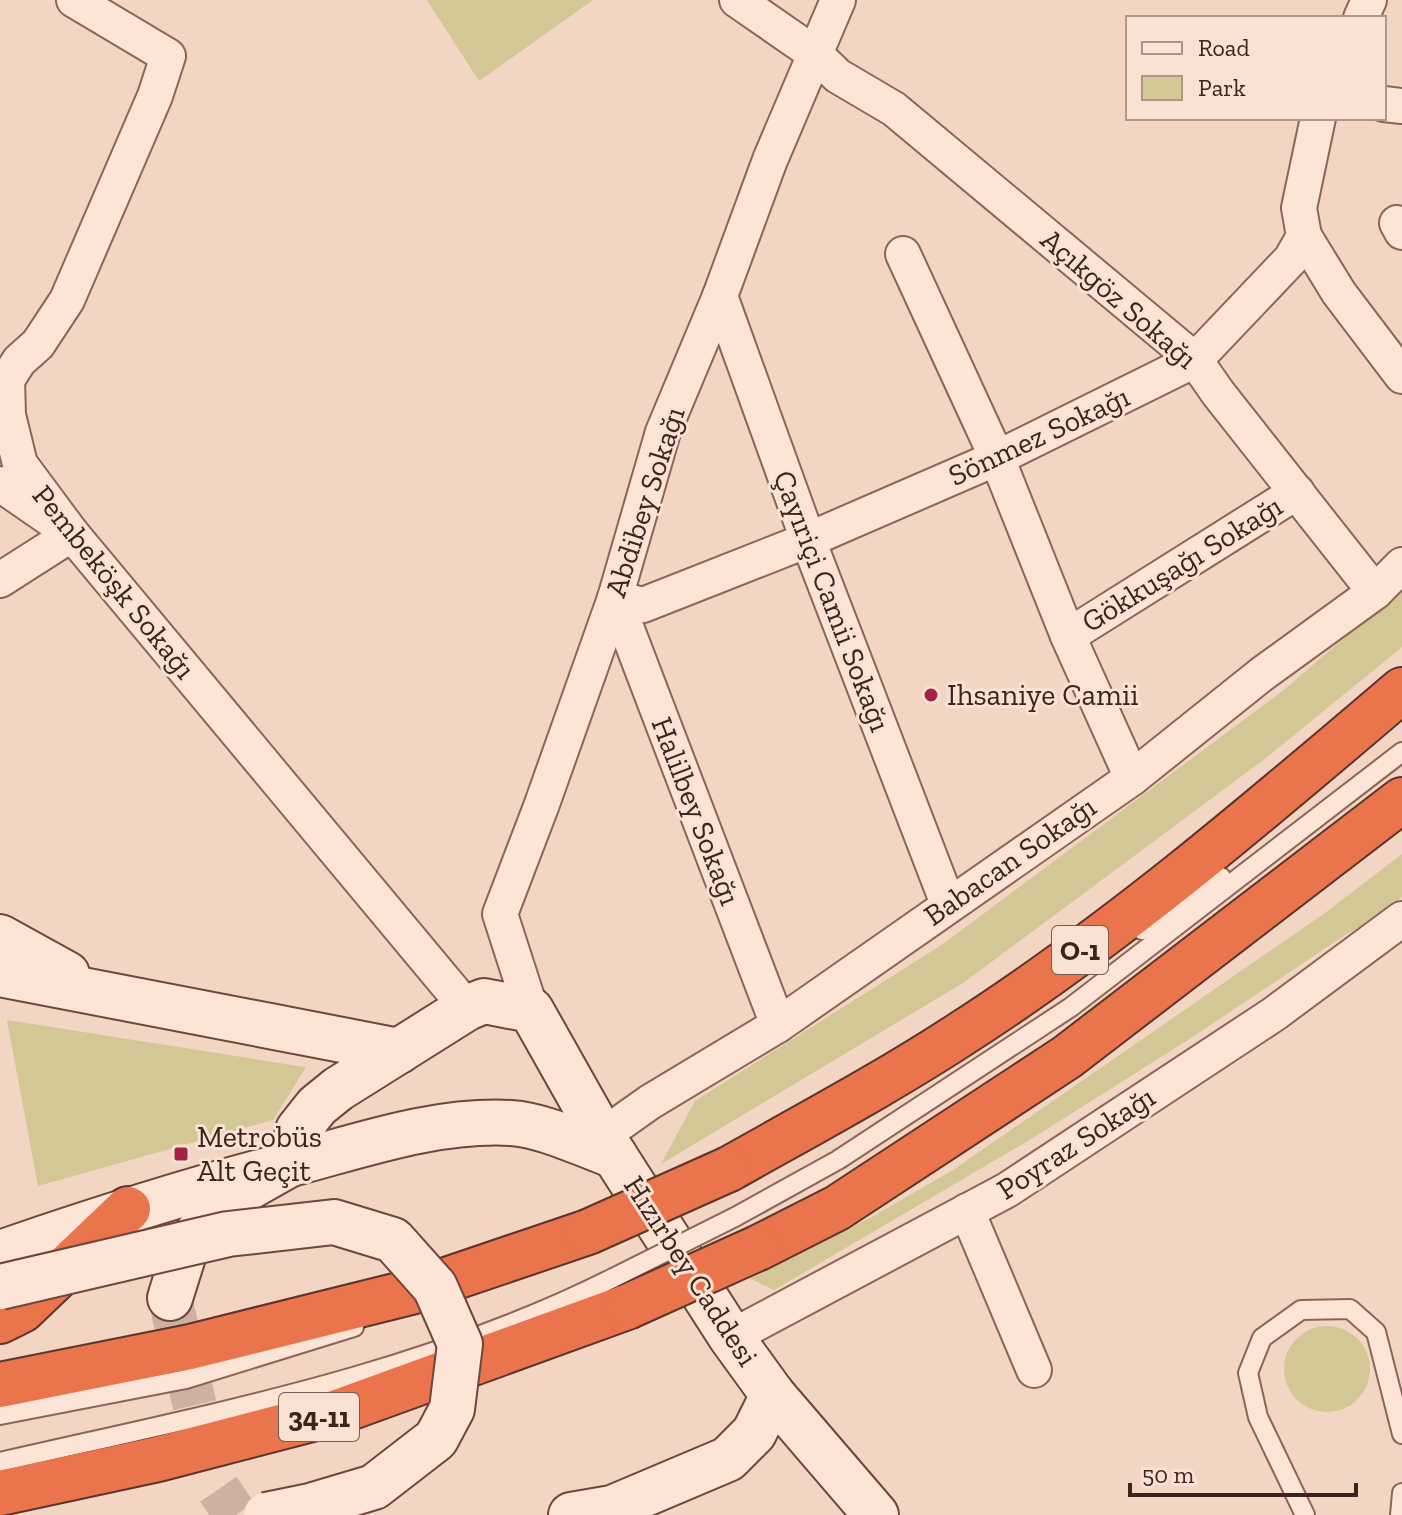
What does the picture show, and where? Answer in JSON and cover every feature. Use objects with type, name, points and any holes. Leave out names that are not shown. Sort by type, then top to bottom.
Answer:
[{"type":"highway","name":"O-1","points":[[0,1385],[190,1347],[582,1246],[725,1181],[961,1034],[1050,973],[1233,835],[1402,690]]},
{"type":"highway","name":"O-1","points":[[620,1292],[746,1232],[837,1208],[1067,1057],[1246,920],[1389,786]]},
{"type":"highway","points":[[1246,920],[1402,831]]},
{"type":"highway","points":[[0,1321],[22,1310],[128,1209]]},
{"type":"highway","name":"34-11","points":[[0,1493],[158,1459],[335,1413],[620,1292]]},
{"type":"highway","points":[[15,1515],[61,1504],[158,1459]]},
{"type":"main road","points":[[0,937],[97,991]]},
{"type":"main road","points":[[0,974],[399,1051]]},
{"type":"main road","points":[[170,1298],[186,1247],[223,1202],[290,1164],[298,1130],[317,1106],[338,1089],[467,1008],[484,1001],[531,1010]]},
{"type":"main road","name":"Hızırbey Caddesi","points":[[531,1010],[609,1146],[731,1337],[773,1395],[876,1515]]},
{"type":"main road","points":[[0,1253],[128,1209],[253,1172],[374,1140],[467,1123],[515,1123],[609,1146]]},
{"type":"main road","points":[[0,1287],[228,1234],[334,1222],[393,1240],[435,1287],[460,1344],[452,1409],[436,1439],[374,1487],[266,1515]]},
{"type":"main road","points":[[728,1459],[754,1433],[773,1395]]},
{"type":"main road","points":[[571,1515],[612,1508],[728,1459],[759,1451],[817,1467],[860,1515]]},
{"type":"street","name":"Pembeköşk Sokağı","points":[[74,0],[168,56],[155,96],[67,300],[38,344],[19,361],[7,380],[8,415],[20,464],[72,534],[467,1008]]},
{"type":"street","name":"Açıkgöz Sokağı","points":[[737,0],[815,54],[838,76],[894,109],[1195,360],[1375,592]]},
{"type":"street","name":"Abdibey Sokağı","points":[[531,1010],[500,914],[615,598],[663,432],[720,296],[770,160],[838,0]]},
{"type":"street","points":[[1318,120],[1299,208],[1304,236],[1339,293],[1402,376]]},
{"type":"street","name":"Sönmez Sokağı","points":[[615,598],[643,605],[808,540],[997,458],[1195,360],[1291,259],[1304,236]]},
{"type":"street","points":[[903,254],[997,458],[1068,636],[1132,778]]},
{"type":"street","name":"Çayıriçi Camii Sokağı","points":[[720,296],[808,540],[948,904]]},
{"type":"street","points":[[0,484],[72,534],[0,580]]},
{"type":"street","name":"Gökkuşağı Sokağı","points":[[1068,636],[1297,492]]},
{"type":"street","name":"Babacan Sokağı","points":[[609,1146],[650,1102],[778,1025],[1132,778],[1262,674],[1375,592],[1402,565]]},
{"type":"street","name":"Halilbey Sokağı","points":[[615,598],[778,1025]]},
{"type":"street","name":"Poyraz Sokağı","points":[[731,1337],[1007,1190],[1274,1014],[1402,919]]},
{"type":"street","points":[[967,1211],[1034,1370]]},
{"type":"lane","points":[[746,1232],[838,1160],[1071,1007],[1389,786],[1402,752]]},
{"type":"lane","points":[[725,1181],[994,1031],[1119,946],[1389,786]]},
{"type":"lane","points":[[395,1315],[470,1292]]},
{"type":"lane","points":[[0,1462],[301,1394],[457,1345],[550,1309],[620,1292]]},
{"type":"lane","points":[[1305,1515],[1258,1417],[1248,1373],[1262,1338],[1301,1310],[1350,1309],[1376,1332],[1402,1434]]},
{"type":"lane","points":[[0,1415],[186,1379],[365,1324]]},
{"type":"lane","points":[[1400,1515],[1402,1493]]},
{"type":"green space","points":[[427,0],[593,0],[479,81]]},
{"type":"green space","points":[[1402,588],[1402,647],[1266,758],[963,983],[661,1164],[695,1101],[943,944],[1285,689]]},
{"type":"green space","points":[[1402,854],[1402,897],[1370,922],[1345,935],[1191,1038],[1028,1141],[774,1290],[749,1278],[872,1217],[953,1170],[1325,913]]},
{"type":"green space","points":[[7,1020],[306,1067],[273,1120],[38,1186]]},
{"type":"green space","points":[[1327,1326],[1351,1333],[1363,1345],[1370,1369],[1363,1393],[1351,1405],[1327,1412],[1303,1405],[1291,1393],[1284,1369],[1291,1345],[1303,1333]]},
{"type":"tunnel","points":[[170,1298],[212,1480],[236,1515]]},
{"type":"place","name":"Ihsaniye Camii","points":[[931,695]]},
{"type":"place","name":"Metrobüs Alt Geçit","points":[[181,1154]]}]
